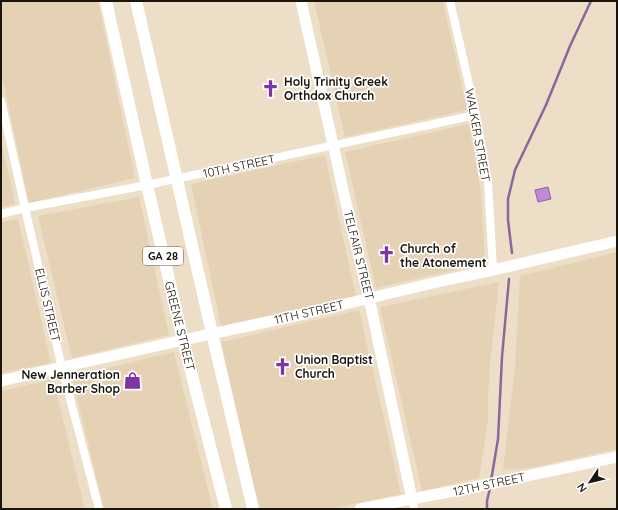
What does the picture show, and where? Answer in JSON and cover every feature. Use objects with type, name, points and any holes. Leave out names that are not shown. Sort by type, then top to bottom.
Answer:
[{"type":"main road","name":"GREENE STREET","points":[[106,1],[183,340],[226,509]]},
{"type":"main road","name":"GA 28","points":[[136,1],[253,509]]},
{"type":"street","name":"TELFAIR STREET","points":[[301,1],[369,298],[413,504]]},
{"type":"street","name":"WALKER STREET","points":[[450,1],[476,116],[488,182],[493,270]]},
{"type":"street","name":"ELLIS STREET","points":[[1,101],[62,368],[99,509]]},
{"type":"street","name":"10TH STREET","points":[[1,214],[476,116]]},
{"type":"street","name":"11TH STREET","points":[[1,381],[295,316],[617,241]]},
{"type":"street","name":"12TH STREET","points":[[360,509],[413,504],[469,488],[617,457]]},
{"type":"shaded area","points":[[1,1],[98,1],[135,178],[29,203],[1,71]]},
{"type":"shaded area","points":[[314,1],[443,1],[467,110],[345,137]]},
{"type":"shaded area","points":[[469,124],[481,192],[485,263],[376,288],[345,152]]},
{"type":"shaded area","points":[[1,140],[15,204],[1,207]]},
{"type":"shaded area","points":[[325,155],[356,296],[221,326],[191,184]]},
{"type":"shaded area","points":[[548,187],[551,199],[538,202],[535,190]]},
{"type":"shaded area","points":[[139,197],[169,335],[72,358],[38,216]]},
{"type":"shaded area","points":[[18,219],[51,363],[1,373],[1,222]]},
{"type":"shaded area","points":[[617,252],[617,449],[530,468],[503,470],[515,368],[520,276]]},
{"type":"shaded area","points":[[499,282],[490,364],[488,421],[479,478],[422,491],[380,307]]},
{"type":"shaded area","points":[[359,310],[401,494],[329,509],[259,509],[221,342]]},
{"type":"shaded area","points":[[174,352],[213,509],[104,509],[72,377]]},
{"type":"shaded area","points":[[53,379],[85,509],[1,509],[1,391]]},
{"type":"waterway","points":[[512,253],[508,220],[508,199],[515,170],[546,105],[570,46],[591,1]]},
{"type":"waterway","points":[[491,481],[498,439],[502,357],[509,279]]},
{"type":"waterway","points":[[487,509],[490,488]]},
{"type":"place","name":"Holy Trinity Greek Orthdox Church","points":[[271,88]]},
{"type":"place","name":"Church of the Atonement","points":[[387,255]]},
{"type":"place","name":"Union Baptist Church","points":[[282,366]]},
{"type":"place","name":"New Jenneration Barber Shop","points":[[133,381]]}]
